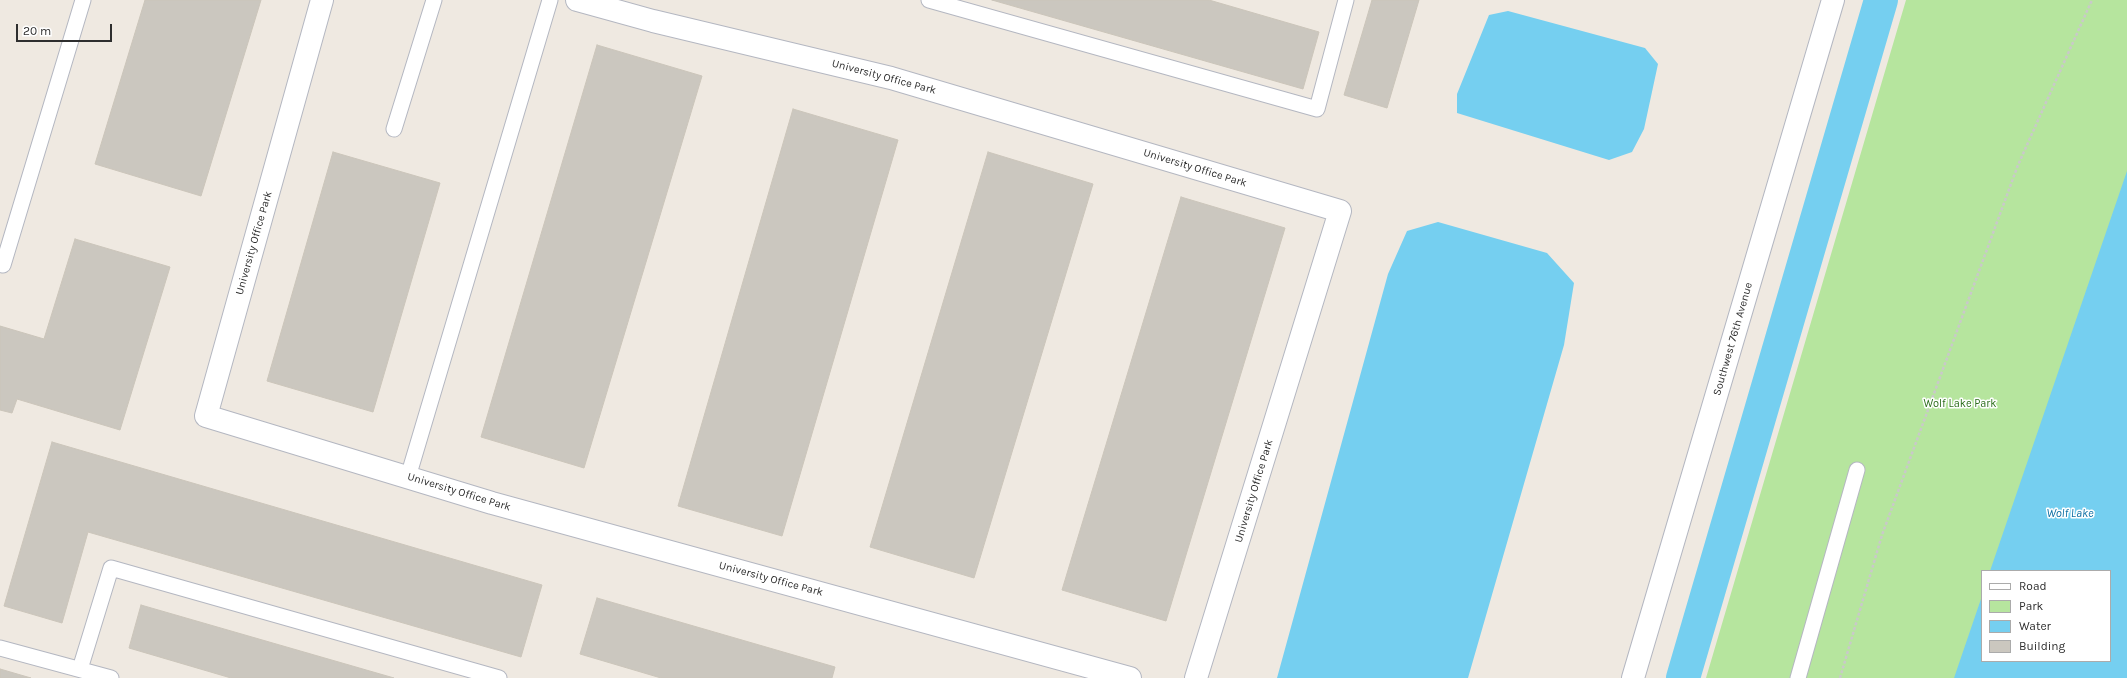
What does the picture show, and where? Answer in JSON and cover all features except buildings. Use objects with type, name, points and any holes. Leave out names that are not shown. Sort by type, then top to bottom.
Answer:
[{"type":"street","name":"University Office Park","points":[[322,0],[206,416],[492,503],[1130,678]]},
{"type":"street","name":"University Office Park","points":[[577,0],[653,22],[891,78],[1340,211],[1196,678]]},
{"type":"street","name":"Southwest 76th Avenue","points":[[1632,678],[1833,0]]},
{"type":"lane","points":[[3,265],[83,0]]},
{"type":"lane","points":[[394,129],[434,0]]},
{"type":"lane","points":[[408,477],[550,0]]},
{"type":"lane","points":[[929,0],[1317,108],[1346,0]]},
{"type":"lane","points":[[1798,678],[1857,470]]},
{"type":"lane","points":[[80,669],[111,568],[499,678]]},
{"type":"lane","points":[[0,648],[111,678]]},
{"type":"path","points":[[1840,678],[1882,535],[2016,172],[2092,0]]},
{"type":"green space","name":"Wolf Lake Park","points":[[1906,0],[2127,0],[2127,678],[1706,678]]},
{"type":"water","points":[[1508,11],[1645,48],[1658,64],[1644,129],[1632,152],[1609,160],[1457,113],[1457,94],[1489,15]]},
{"type":"water","name":"Wolf Lake","points":[[2127,171],[2127,678],[1954,678],[1981,599],[1981,662],[2111,662],[2111,570],[1990,570]]},
{"type":"water","points":[[1438,222],[1547,253],[1574,283],[1564,345],[1468,678],[1277,678],[1388,274],[1407,231]]},
{"type":"waterway","points":[[1683,678],[1881,0]]}]
